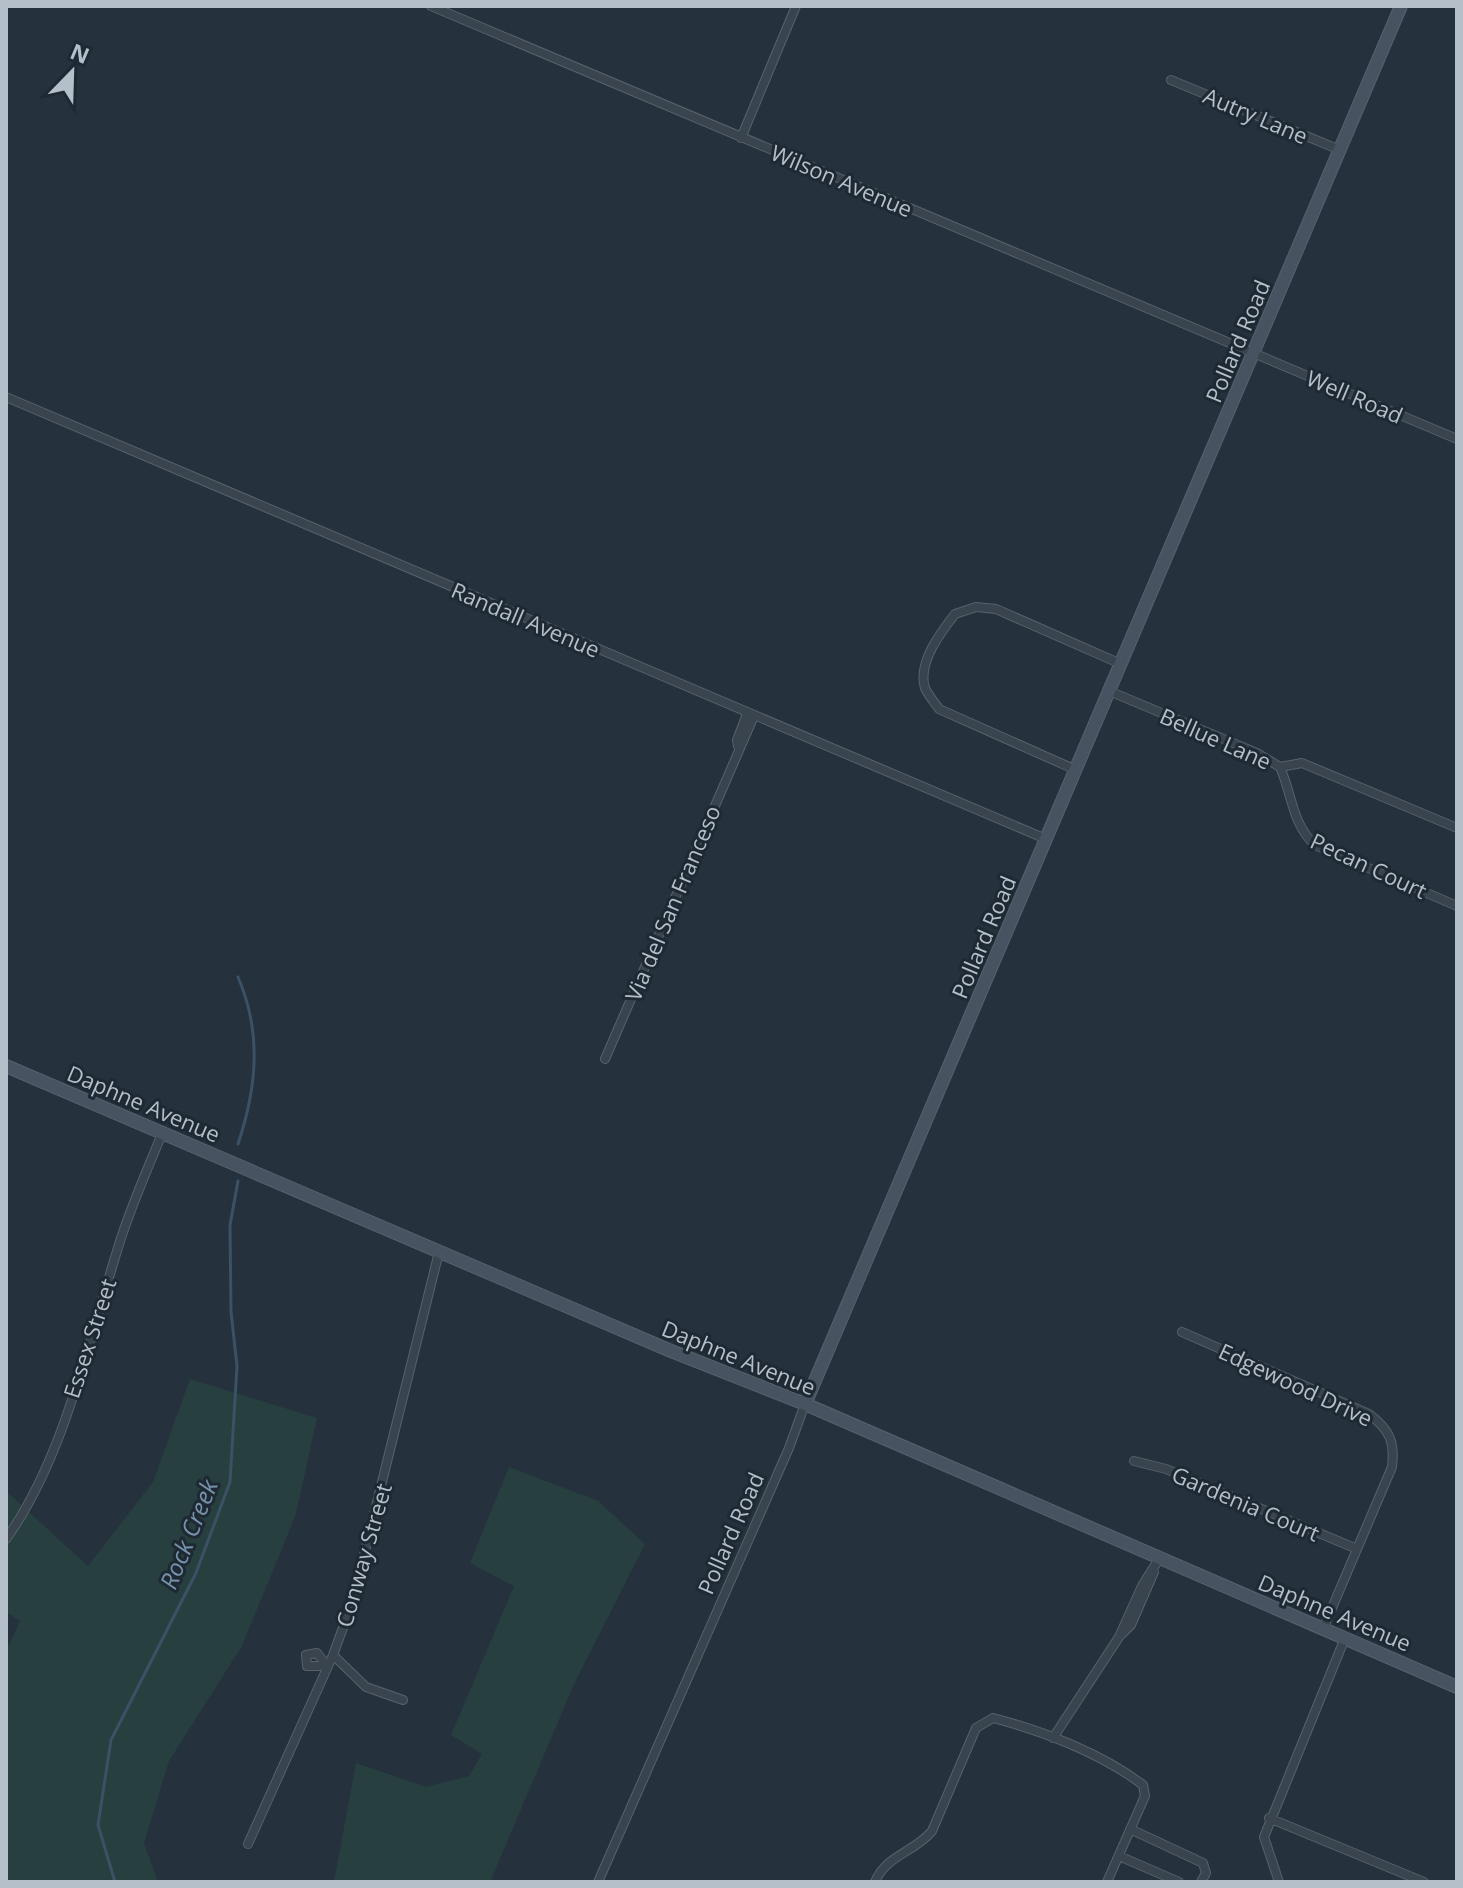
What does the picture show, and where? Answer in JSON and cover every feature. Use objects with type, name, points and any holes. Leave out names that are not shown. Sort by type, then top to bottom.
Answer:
[{"type":"street","name":"Wilson Avenue","points":[[431,6],[1253,353]]},
{"type":"street","points":[[741,138],[796,6]]},
{"type":"street","name":"Pollard Road","points":[[598,1882],[789,1448],[805,1404],[1401,6]]},
{"type":"street","name":"Autry Lane","points":[[1171,80],[1340,150]]},
{"type":"street","name":"Well Road","points":[[1253,353],[1457,439]]},
{"type":"street","name":"Randall Avenue","points":[[6,397],[1046,839]]},
{"type":"street","points":[[1076,770],[939,709],[925,689],[924,673],[931,652],[955,614],[986,607],[1121,664]]},
{"type":"street","name":"Bellue Lane","points":[[1109,691],[1257,753],[1280,767],[1302,763],[1457,828]]},
{"type":"street","name":"Via del San Franceso","points":[[605,1059],[738,746],[737,740],[751,715]]},
{"type":"street","name":"Pecan Court","points":[[1280,767],[1291,791],[1301,832],[1315,845],[1457,906]]},
{"type":"street","name":"Daphne Avenue","points":[[6,1066],[439,1252],[805,1404],[1457,1687]]},
{"type":"street","name":"Essex Street","points":[[6,1539],[31,1501],[48,1459],[118,1245],[163,1131]]},
{"type":"street","name":"Conway Street","points":[[248,1844],[333,1655],[366,1552],[439,1252]]},
{"type":"street","name":"Edgewood Drive","points":[[1182,1332],[1369,1414],[1385,1427],[1394,1445],[1392,1467],[1323,1629]]},
{"type":"street","name":"Gardenia Court","points":[[1134,1461],[1166,1469],[1357,1549]]},
{"type":"street","points":[[1053,1738],[1119,1637],[1159,1559]]},
{"type":"street","points":[[1279,1882],[1264,1837],[1269,1818],[1345,1638]]},
{"type":"street","points":[[333,1655],[366,1687],[403,1700]]},
{"type":"street","points":[[875,1882],[889,1861],[925,1840],[932,1831],[971,1737],[983,1720],[1003,1720],[1053,1738],[1128,1774],[1143,1785],[1145,1796],[1107,1882]]},
{"type":"street","points":[[1269,1818],[1424,1882]]},
{"type":"street","points":[[1130,1829],[1203,1863],[1206,1873],[1201,1882]]},
{"type":"street","points":[[1119,1856],[1179,1882]]},
{"type":"green space","points":[[190,1379],[317,1418],[296,1514],[242,1646],[169,1761],[144,1843],[158,1882],[6,1882],[6,1651],[20,1621],[6,1612],[6,1491],[88,1566],[153,1482]]},
{"type":"green space","points":[[509,1467],[598,1501],[645,1544],[575,1682],[490,1882],[334,1882],[356,1763],[426,1787],[469,1776],[482,1754],[451,1735],[514,1586],[470,1563]]},
{"type":"waterway","name":"Rock Creek","points":[[238,977],[251,1019],[254,1060],[249,1102],[238,1144]]},
{"type":"waterway","name":"Rock Creek","points":[[115,1882],[98,1825],[111,1740],[196,1573],[230,1482],[237,1366],[231,1312],[230,1225],[238,1181]]}]
